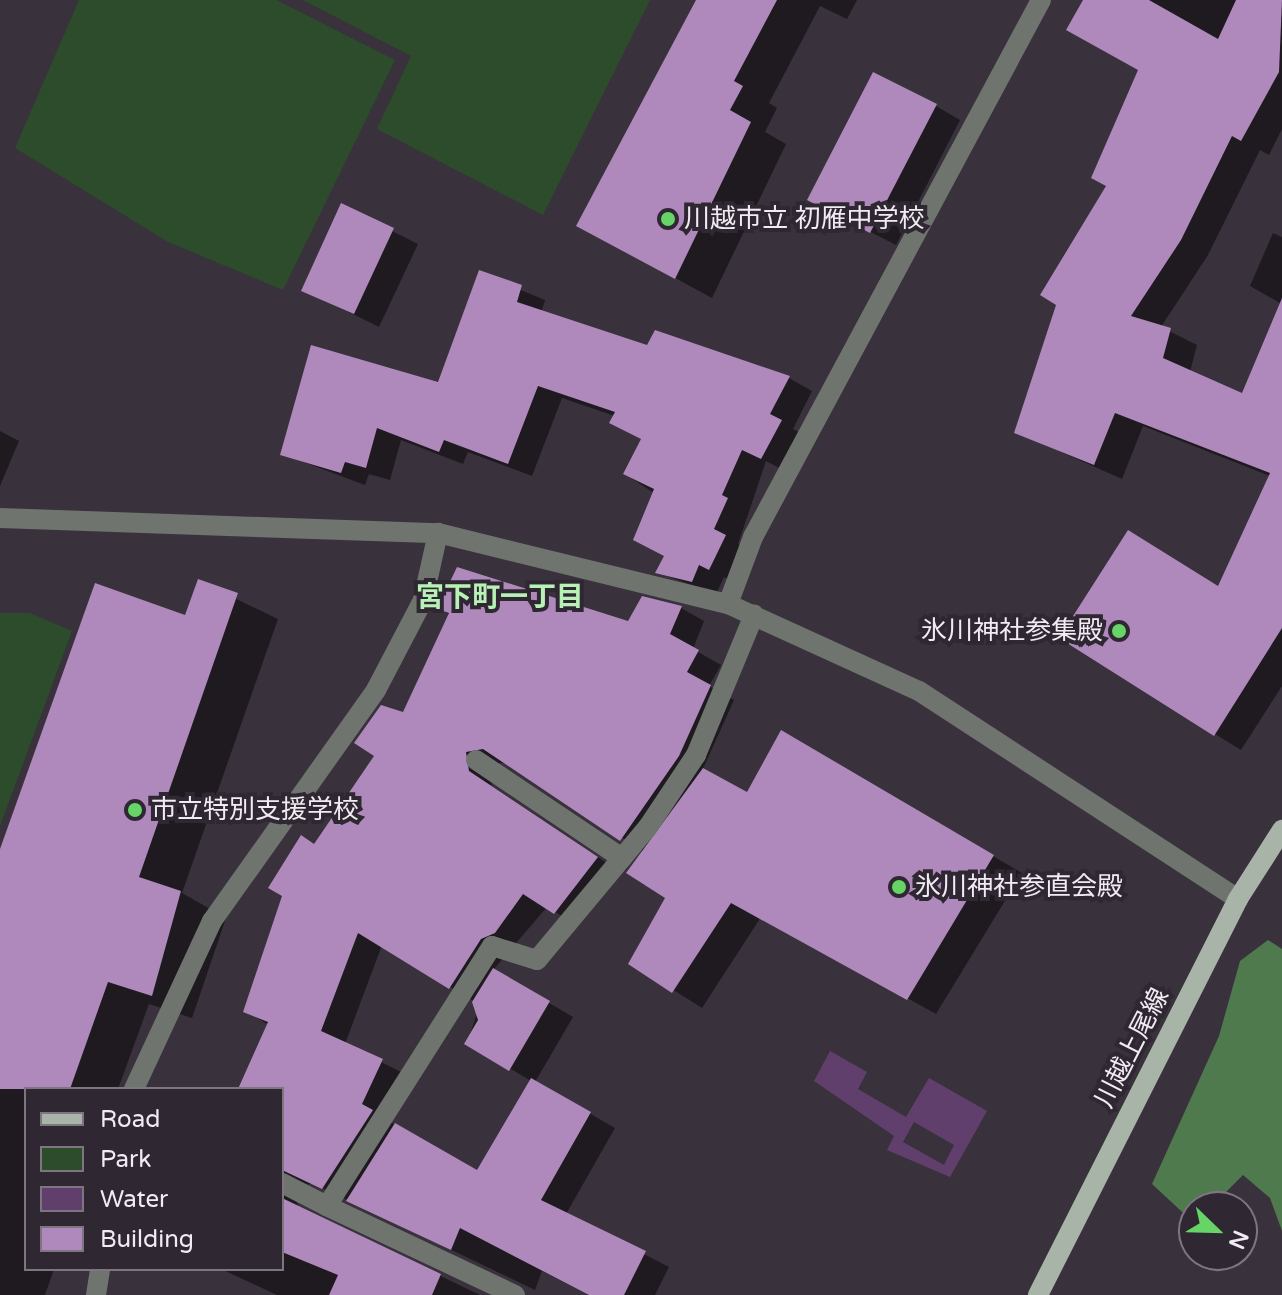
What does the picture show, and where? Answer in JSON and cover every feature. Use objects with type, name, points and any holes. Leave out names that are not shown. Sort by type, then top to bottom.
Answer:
[{"type":"main road","name":"川越上尾線","points":[[1038,1295],[1238,899],[1282,830]]},
{"type":"street","points":[[728,604],[753,537],[1041,0]]},
{"type":"street","points":[[0,518],[438,533],[728,604],[919,691],[1238,899]]},
{"type":"street","points":[[135,1087],[212,921],[376,690],[423,600],[438,533]]},
{"type":"street","points":[[327,1206],[492,946],[537,960],[622,858],[696,755],[754,615]]},
{"type":"street","points":[[476,760],[622,858]]},
{"type":"street","points":[[284,1184],[515,1295]]},
{"type":"street","points":[[96,1295],[100,1271]]},
{"type":"green space","points":[[79,0],[276,0],[395,60],[283,290],[168,242],[15,148]]},
{"type":"green space","points":[[303,0],[650,0],[543,215],[377,129],[411,56]]},
{"type":"green space","points":[[0,613],[30,613],[72,631],[0,826]]},
{"type":"green space","points":[[1268,940],[1282,949],[1282,1231],[1270,1198],[1243,1175],[1227,1191],[1178,1191],[1178,1208],[1152,1184],[1219,1036],[1240,961]]},
{"type":"water","points":[[830,1051],[867,1072],[858,1089],[906,1117],[929,1078],[987,1111],[950,1177],[887,1150],[894,1136],[814,1081]],"holes":[[[914,1122],[954,1145],[944,1165],[903,1142]]]},
{"type":"building","points":[[696,0],[777,0],[734,81],[743,86],[730,110],[751,122],[675,279],[576,226]]},
{"type":"building","points":[[1083,0],[1149,0],[1218,39],[1236,0],[1282,0],[1279,72],[1241,141],[1232,136],[1181,240],[1131,316],[1171,328],[1163,358],[1242,393],[1282,298],[1282,628],[1214,736],[1059,638],[1128,530],[1218,586],[1270,473],[1115,413],[1094,465],[1014,433],[1056,305],[1040,295],[1106,186],[1091,178],[1138,70],[1066,30]]},
{"type":"building","points":[[873,72],[937,104],[870,233],[807,200]]},
{"type":"building","points":[[341,203],[394,228],[354,314],[301,291]]},
{"type":"building","points":[[479,270],[522,285],[517,302],[647,345],[655,330],[790,376],[770,414],[782,420],[761,459],[742,450],[722,495],[728,498],[714,529],[726,535],[709,570],[699,565],[692,582],[655,573],[664,556],[633,540],[654,489],[623,474],[641,439],[609,423],[615,412],[538,386],[508,464],[444,440],[439,452],[377,428],[366,468],[345,462],[341,473],[280,455],[311,345],[438,382]]},
{"type":"building","points":[[457,567],[628,621],[642,596],[682,606],[670,634],[699,650],[687,672],[711,685],[679,756],[620,841],[483,749],[466,752],[469,771],[598,857],[554,914],[523,894],[495,933],[481,939],[449,989],[358,933],[321,1031],[383,1059],[362,1104],[373,1110],[322,1189],[284,1171],[284,1087],[239,1087],[268,1022],[243,1012],[282,896],[268,888],[301,835],[314,844],[374,756],[354,743],[381,705],[403,712],[449,613],[437,609]]},
{"type":"building","points":[[198,579],[238,593],[139,877],[181,891],[152,996],[108,982],[71,1087],[0,1089],[0,849],[95,583],[185,615]]},
{"type":"building","points":[[781,730],[994,855],[907,1000],[731,903],[672,993],[628,964],[665,898],[626,873],[703,768],[747,792]]},
{"type":"building","points":[[493,968],[550,1001],[509,1071],[464,1044],[478,1020],[472,1002]]},
{"type":"building","points":[[531,1078],[591,1112],[541,1200],[646,1251],[624,1295],[589,1295],[460,1228],[451,1250],[346,1201],[395,1123],[477,1170]]},
{"type":"building","points":[[284,1199],[441,1274],[432,1295],[329,1295],[338,1275],[284,1253]]},
{"type":"place","name":"川越市立 初雁中学校","points":[[668,219]]},
{"type":"place","name":"氷川神社参集殿","points":[[1119,631]]},
{"type":"place","name":"市立特別支援学校","points":[[135,810]]},
{"type":"place","name":"氷川神社参直会殿","points":[[899,887]]},
{"type":"district","name":"宮下町一丁目","points":[[500,597]]}]
